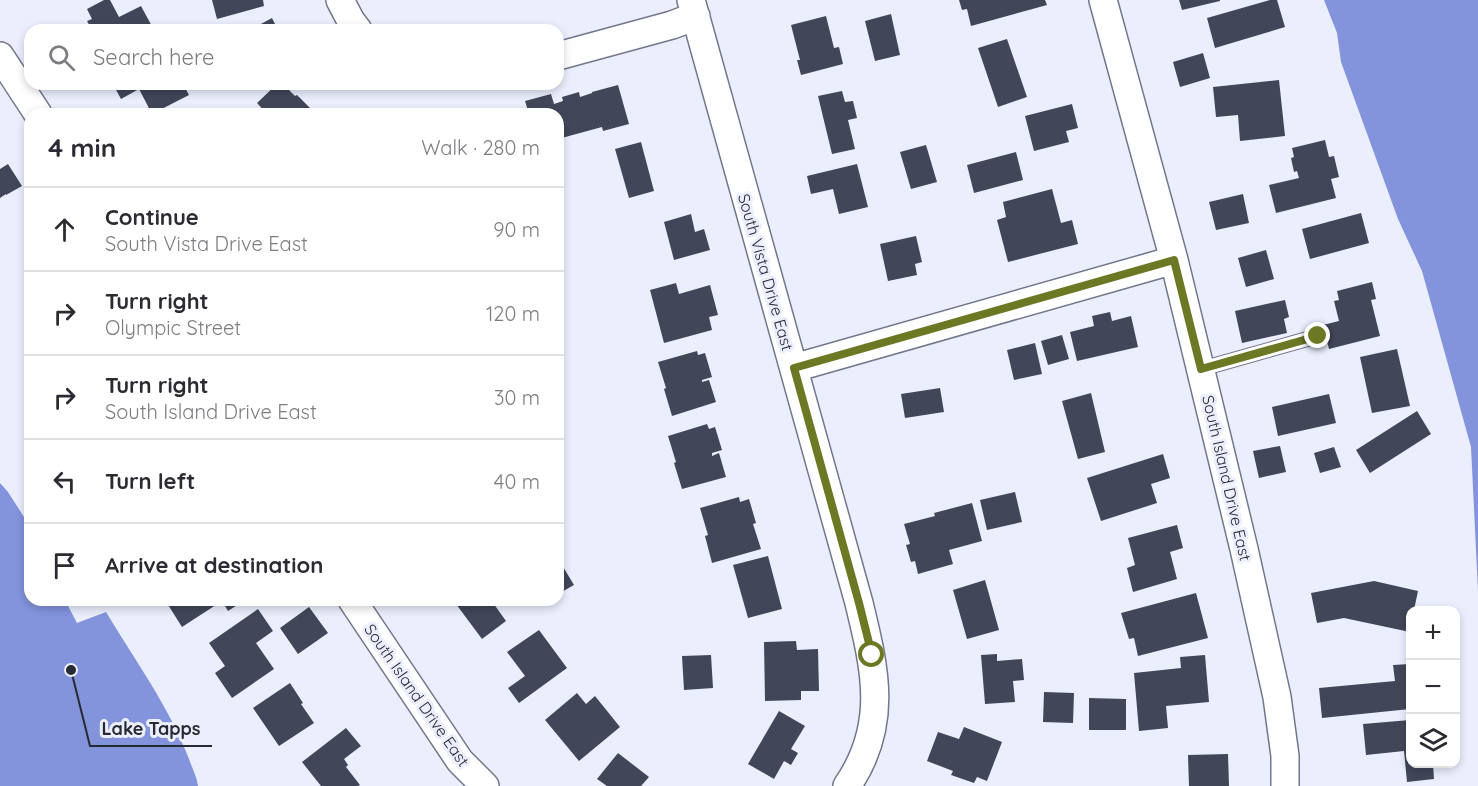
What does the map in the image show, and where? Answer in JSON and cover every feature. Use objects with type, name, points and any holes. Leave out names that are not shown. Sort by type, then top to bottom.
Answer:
[{"type":"street","points":[[340,0],[353,24]]},
{"type":"street","name":"South Island Drive East","points":[[1103,0],[1174,260],[1244,549],[1277,697],[1285,756],[1286,786]]},
{"type":"street","points":[[564,54],[672,25],[693,8]]},
{"type":"street","name":"South Vista Drive East","points":[[693,8],[872,655],[875,690],[874,720],[858,771],[847,786]]},
{"type":"street","points":[[0,56],[34,108]]},
{"type":"street","points":[[794,368],[1174,260]]},
{"type":"street","name":"South Island Drive East","points":[[356,606],[460,761],[485,786]]},
{"type":"lane","points":[[1201,369],[1318,336]]},
{"type":"water","points":[[1324,0],[1478,0],[1478,591],[1471,447],[1422,271],[1398,219],[1341,62],[1337,33]]},
{"type":"water","points":[[0,483],[24,517],[24,606],[68,606],[77,623],[106,612],[172,721],[196,776],[198,786],[0,786]]},
{"type":"building","points":[[104,0],[110,0],[119,17],[141,6],[151,24],[89,24],[87,21],[92,19],[87,9]]},
{"type":"building","points":[[212,0],[263,0],[264,6],[217,19]]},
{"type":"building","points":[[959,0],[1045,0],[1047,5],[971,26],[967,9],[962,10]]},
{"type":"building","points":[[1179,0],[1220,0],[1220,1],[1182,10]]},
{"type":"building","points":[[1277,0],[1285,27],[1215,48],[1207,18]]},
{"type":"building","points":[[891,14],[900,55],[875,61],[865,21]]},
{"type":"building","points":[[826,16],[834,48],[839,47],[843,64],[801,75],[797,60],[800,60],[791,25]]},
{"type":"building","points":[[272,18],[275,24],[261,24]]},
{"type":"building","points":[[1007,39],[1027,97],[998,107],[978,48]]},
{"type":"building","points":[[1203,53],[1210,78],[1180,87],[1173,62]]},
{"type":"building","points":[[1279,80],[1285,136],[1240,141],[1238,115],[1216,117],[1213,87]]},
{"type":"building","points":[[618,85],[629,124],[603,131],[602,127],[564,137],[564,108],[527,108],[525,101],[551,94],[554,104],[563,101],[562,97],[579,92],[580,97]]},
{"type":"building","points":[[116,90],[137,90],[121,99]]},
{"type":"building","points":[[140,90],[186,90],[189,95],[164,108],[149,108]]},
{"type":"building","points":[[271,90],[289,90],[310,108],[262,108],[257,103]]},
{"type":"building","points":[[842,91],[845,102],[853,101],[857,118],[848,120],[855,149],[832,154],[818,96]]},
{"type":"building","points":[[1072,104],[1078,128],[1066,131],[1069,142],[1034,151],[1025,116]]},
{"type":"building","points":[[1325,140],[1329,157],[1334,156],[1339,177],[1331,179],[1336,198],[1276,213],[1269,185],[1299,178],[1297,171],[1294,172],[1291,158],[1294,157],[1292,148]]},
{"type":"building","points":[[641,142],[654,191],[629,198],[615,149]]},
{"type":"building","points":[[926,145],[937,182],[911,189],[900,152]]},
{"type":"building","points":[[1016,152],[1023,180],[974,193],[967,165]]},
{"type":"building","points":[[8,164],[22,186],[0,198],[0,169]]},
{"type":"building","points":[[857,164],[868,207],[839,214],[833,189],[811,194],[807,176]]},
{"type":"building","points":[[1052,189],[1061,223],[1072,220],[1078,244],[1008,262],[997,220],[1006,217],[1003,202]]},
{"type":"building","points":[[1243,194],[1249,223],[1216,230],[1209,202]]},
{"type":"building","points":[[1361,213],[1369,243],[1310,259],[1302,229]]},
{"type":"building","points":[[691,214],[695,232],[704,229],[710,250],[674,260],[664,222]]},
{"type":"building","points":[[916,236],[922,262],[915,264],[917,275],[888,281],[880,244]]},
{"type":"building","points":[[1266,250],[1274,279],[1246,287],[1238,258]]},
{"type":"building","points":[[1372,282],[1376,299],[1371,300],[1380,336],[1329,349],[1323,325],[1339,321],[1334,301],[1339,300],[1337,291]]},
{"type":"building","points":[[676,283],[679,294],[710,285],[718,315],[709,317],[712,330],[664,343],[650,290]]},
{"type":"building","points":[[1285,300],[1289,317],[1284,319],[1287,333],[1242,343],[1235,311]]},
{"type":"building","points":[[1110,312],[1112,321],[1131,316],[1138,347],[1077,361],[1070,332],[1094,326],[1092,316]]},
{"type":"building","points":[[1062,335],[1069,359],[1048,365],[1041,341]]},
{"type":"building","points":[[1035,343],[1042,374],[1014,380],[1007,350]]},
{"type":"building","points":[[1397,349],[1410,406],[1372,413],[1360,357]]},
{"type":"building","points":[[697,351],[698,355],[705,353],[712,377],[702,382],[709,380],[716,402],[672,416],[658,362]]},
{"type":"building","points":[[940,388],[944,412],[905,418],[901,394]]},
{"type":"building","points":[[1091,393],[1105,452],[1078,459],[1062,401]]},
{"type":"building","points":[[1329,394],[1336,423],[1278,436],[1272,407]]},
{"type":"building","points":[[1417,411],[1431,434],[1370,473],[1356,450]]},
{"type":"building","points":[[707,424],[709,429],[715,427],[722,450],[712,453],[712,456],[719,453],[726,477],[682,489],[668,436]]},
{"type":"building","points":[[1280,446],[1286,472],[1259,478],[1253,451]]},
{"type":"building","points":[[1334,447],[1341,467],[1320,473],[1314,453]]},
{"type":"building","points":[[1163,454],[1170,478],[1151,484],[1157,503],[1101,521],[1087,478]]},
{"type":"building","points":[[1015,492],[1022,522],[987,530],[980,500]]},
{"type":"building","points":[[739,497],[740,502],[749,499],[756,523],[753,524],[761,549],[712,563],[705,536],[708,535],[700,508]]},
{"type":"building","points":[[972,503],[982,541],[949,550],[953,564],[918,574],[915,561],[911,562],[906,545],[910,544],[904,524]]},
{"type":"building","points":[[1177,525],[1183,548],[1170,552],[1177,579],[1133,592],[1127,568],[1135,565],[1128,538]]},
{"type":"building","points":[[768,556],[782,609],[748,618],[733,565]]},
{"type":"building","points":[[564,568],[574,585],[564,591]]},
{"type":"building","points":[[985,580],[999,630],[967,639],[953,590]]},
{"type":"building","points":[[1374,581],[1418,591],[1415,606],[1406,606],[1406,631],[1344,618],[1317,623],[1311,593]]},
{"type":"building","points":[[1196,593],[1208,638],[1138,656],[1134,638],[1129,639],[1121,613]]},
{"type":"building","points":[[169,606],[214,606],[182,627]]},
{"type":"building","points":[[225,606],[236,606],[228,611]]},
{"type":"building","points":[[457,606],[495,606],[506,621],[482,639]]},
{"type":"building","points":[[309,607],[328,633],[298,654],[280,628]]},
{"type":"building","points":[[258,609],[273,631],[256,643],[274,669],[232,698],[215,673],[225,666],[209,643]]},
{"type":"building","points":[[539,630],[567,668],[519,703],[508,688],[525,676],[507,652]]},
{"type":"building","points":[[796,641],[797,650],[818,649],[819,691],[801,691],[801,700],[765,701],[764,642]]},
{"type":"building","points":[[997,654],[997,661],[1022,659],[1024,680],[1013,681],[1015,702],[985,704],[981,655]]},
{"type":"building","points":[[711,655],[713,688],[684,690],[682,656]]},
{"type":"building","points":[[1205,655],[1209,702],[1166,706],[1168,728],[1139,731],[1134,673],[1181,668],[1180,657]]},
{"type":"building","points":[[1406,664],[1406,709],[1322,718],[1319,688],[1395,681],[1393,665]]},
{"type":"building","points":[[290,683],[314,723],[279,746],[253,708]]},
{"type":"building","points":[[1044,692],[1074,693],[1073,723],[1043,722]]},
{"type":"building","points":[[577,693],[586,704],[595,696],[620,727],[579,761],[545,720]]},
{"type":"building","points":[[1089,698],[1126,699],[1126,730],[1089,730]]},
{"type":"building","points":[[779,711],[805,726],[791,749],[798,753],[791,765],[784,761],[774,779],[748,764]]},
{"type":"building","points":[[1406,720],[1406,768],[1433,768],[1434,779],[1407,782],[1404,751],[1366,755],[1363,724]]},
{"type":"building","points":[[964,727],[1002,742],[987,781],[977,777],[974,783],[951,775],[953,771],[927,761],[938,732],[959,739]]},
{"type":"building","points":[[346,728],[361,746],[344,759],[348,765],[346,767],[360,785],[321,786],[302,762]]},
{"type":"building","points":[[618,753],[649,777],[641,786],[607,786],[597,779]]},
{"type":"building","points":[[1228,754],[1229,786],[1189,786],[1188,755]]},
{"type":"place","name":"Lake Tapps","points":[[71,670]]},
{"type":"route","points":[[872,655],[794,368],[1174,260],[1201,369],[1318,336]]}]
